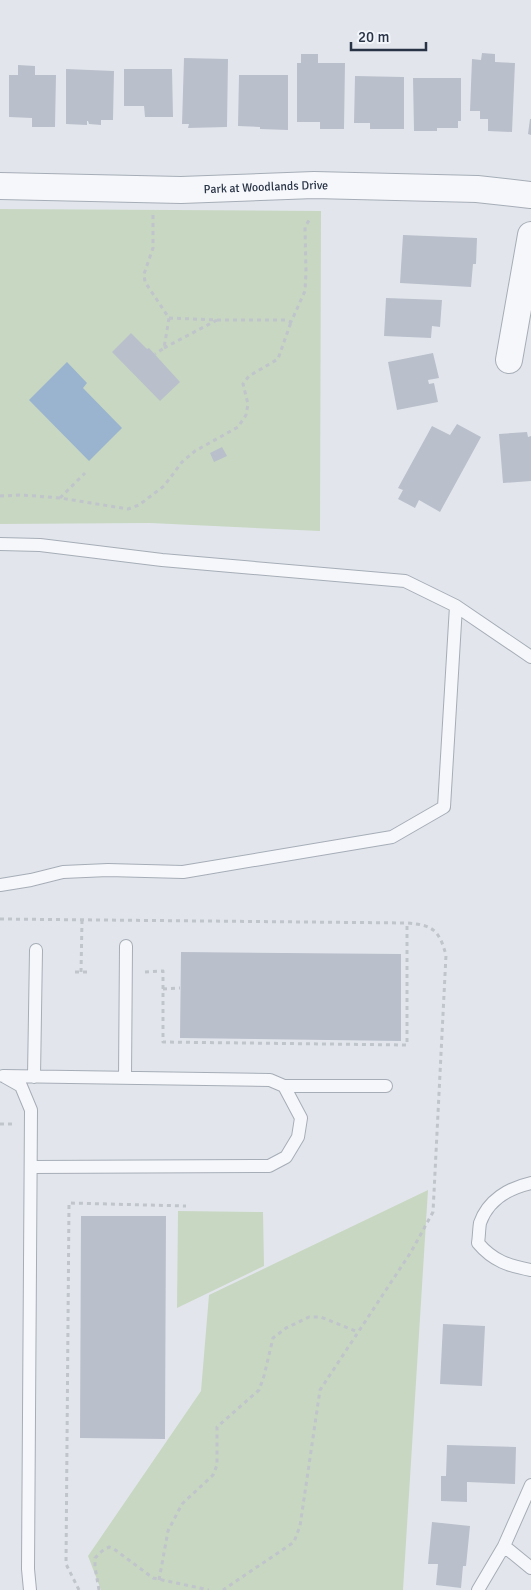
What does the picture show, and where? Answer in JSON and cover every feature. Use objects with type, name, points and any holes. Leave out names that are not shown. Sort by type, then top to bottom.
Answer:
[{"type":"street","name":"Park at Woodlands Drive","points":[[0,186],[181,190],[314,185],[478,188],[531,195]]},
{"type":"street","points":[[509,360],[531,235]]},
{"type":"lane","points":[[0,544],[40,545],[162,560],[405,580],[456,606],[531,657]]},
{"type":"lane","points":[[0,885],[32,880],[63,872],[108,870],[183,872],[392,837],[444,806],[456,606]]},
{"type":"lane","points":[[125,1078],[126,946]]},
{"type":"lane","points":[[34,1077],[36,950]]},
{"type":"lane","points":[[1,1076],[270,1080],[284,1086],[386,1086]]},
{"type":"lane","points":[[1,1076],[21,1086],[32,1110],[28,1569],[30,1590]]},
{"type":"lane","points":[[31,1167],[269,1166],[286,1158],[298,1137],[301,1118],[284,1086]]},
{"type":"lane","points":[[531,1182],[502,1194],[487,1207],[480,1224],[478,1243],[488,1254],[512,1267],[531,1270]]},
{"type":"lane","points":[[478,1590],[504,1546],[531,1485]]},
{"type":"lane","points":[[504,1546],[531,1568]]},
{"type":"path","points":[[153,215],[153,248],[144,274],[145,282],[169,318],[164,348]]},
{"type":"path","points":[[0,496],[22,495],[60,498],[128,509],[139,505],[155,494],[164,486],[182,462],[195,451],[238,427],[246,415],[248,404],[243,384],[249,376],[278,359],[291,322],[305,291],[306,227],[312,217]]},
{"type":"path","points":[[169,318],[285,320],[291,322]]},
{"type":"path","points":[[155,354],[217,320]]},
{"type":"path","points":[[60,498],[85,473]]},
{"type":"path","points":[[81,972],[82,920]]},
{"type":"path","points":[[143,972],[163,971],[163,1042],[407,1045],[408,923]]},
{"type":"path","points":[[75,972],[88,972]]},
{"type":"path","points":[[163,989],[180,988]]},
{"type":"path","points":[[0,1124],[14,1124]]},
{"type":"path","points":[[79,1590],[66,1564],[69,1204],[186,1206]]},
{"type":"path","points":[[159,1580],[168,1531],[182,1504],[213,1474],[217,1465],[217,1426],[259,1390],[273,1338],[286,1328],[309,1317],[321,1317],[358,1332]]},
{"type":"path","points":[[99,1590],[95,1558],[109,1547],[153,1578],[209,1590]]},
{"type":"green space","points":[[0,209],[321,211],[320,531],[150,523],[0,524]]},
{"type":"green space","points":[[428,1190],[403,1590],[101,1590],[88,1556],[201,1391],[209,1295]]},
{"type":"green space","points":[[178,1211],[263,1212],[264,1266],[177,1308]]},
{"type":"water","points":[[67,362],[87,383],[83,388],[122,428],[89,461],[29,400]]},
{"type":"building","points":[[482,53],[495,54],[495,62],[515,63],[512,132],[488,131],[488,119],[480,119],[480,111],[470,111],[472,59],[481,60]]},
{"type":"building","points":[[301,54],[318,54],[318,63],[345,63],[344,129],[320,129],[320,122],[297,122],[297,63],[301,63]]},
{"type":"building","points":[[184,58],[228,59],[227,127],[188,128],[189,124],[182,124]]},
{"type":"building","points":[[18,65],[35,66],[35,75],[56,75],[55,127],[32,127],[32,118],[9,117],[9,75],[18,75]]},
{"type":"building","points":[[66,69],[114,71],[113,120],[101,120],[101,125],[89,124],[88,121],[87,125],[66,124]]},
{"type":"building","points":[[124,69],[172,69],[173,117],[145,117],[144,106],[124,106]]},
{"type":"building","points":[[239,75],[288,75],[288,130],[238,126]]},
{"type":"building","points":[[355,76],[404,77],[404,129],[370,129],[370,123],[354,123]]},
{"type":"building","points":[[413,78],[461,78],[461,121],[458,121],[458,128],[437,128],[437,131],[414,131]]},
{"type":"building","points":[[531,119],[531,135],[528,134]]},
{"type":"building","points":[[403,235],[477,238],[476,264],[473,264],[471,287],[400,283]]},
{"type":"building","points":[[386,298],[442,300],[440,327],[432,326],[431,338],[384,336]]},
{"type":"building","points":[[131,333],[147,349],[149,348],[180,382],[160,401],[112,352]]},
{"type":"building","points":[[433,353],[439,378],[428,380],[429,384],[434,383],[438,402],[397,410],[388,362]]},
{"type":"building","points":[[457,424],[481,437],[440,512],[419,500],[415,508],[398,499],[403,490],[398,488],[432,426],[450,435]]},
{"type":"building","points":[[527,432],[528,437],[531,436],[531,481],[503,483],[499,434]]},
{"type":"building","points":[[222,447],[227,456],[214,462],[210,453]]},
{"type":"building","points":[[181,952],[401,954],[401,1041],[180,1038]]},
{"type":"building","points":[[81,1216],[166,1216],[165,1439],[80,1438]]},
{"type":"building","points":[[443,1324],[485,1326],[482,1386],[440,1384]]},
{"type":"building","points":[[447,1445],[516,1447],[515,1484],[467,1482],[467,1502],[441,1501],[441,1476],[446,1476]]},
{"type":"building","points":[[432,1522],[470,1526],[466,1566],[463,1566],[461,1588],[436,1585],[438,1564],[428,1564]]}]
